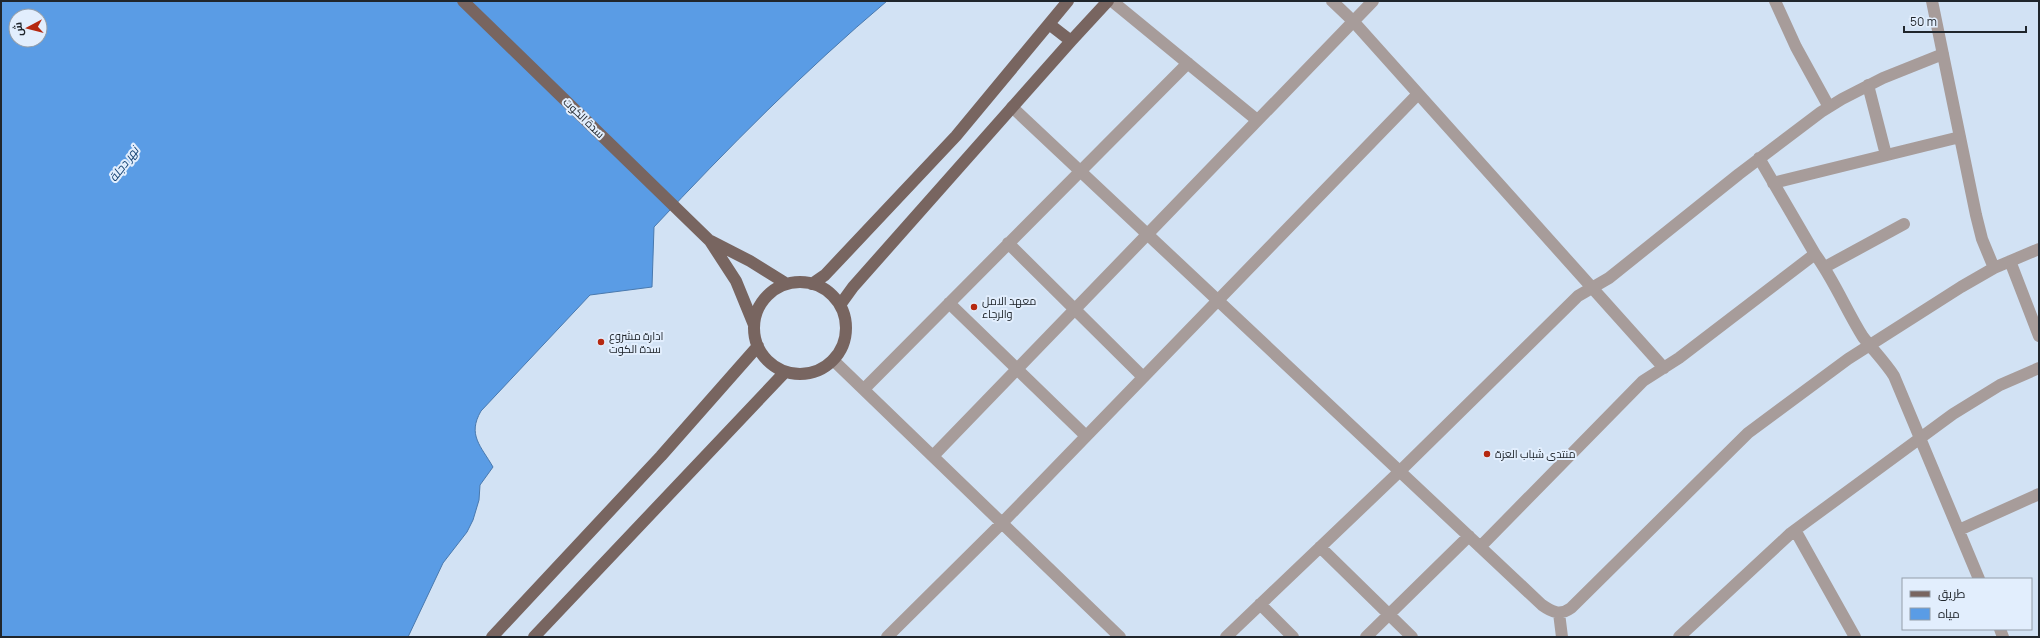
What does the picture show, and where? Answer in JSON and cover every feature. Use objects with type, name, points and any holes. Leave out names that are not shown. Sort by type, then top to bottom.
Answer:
[{"type":"main road","name":"سدة الكوت","points":[[463,1],[707,238]]},
{"type":"main road","points":[[812,284],[825,275],[956,136],[1068,1]]},
{"type":"main road","points":[[840,305],[853,287],[1108,1]]},
{"type":"main road","points":[[1049,24],[1071,41]]},
{"type":"main road","points":[[707,238],[750,261],[787,284]]},
{"type":"main road","points":[[707,238],[736,281],[754,325],[758,346],[764,357],[773,366],[785,372],[798,374],[811,373],[823,368],[834,360],[842,348],[846,334],[845,319],[840,305],[823,289],[812,284],[800,282],[787,284],[775,290],[764,299],[757,311],[754,325]]},
{"type":"main road","points":[[492,637],[661,456],[758,346]]},
{"type":"main road","points":[[534,637],[762,394],[785,372]]},
{"type":"street","points":[[1112,1],[1257,120]]},
{"type":"street","points":[[1332,1],[1353,21],[1664,368]]},
{"type":"street","points":[[933,456],[1146,233],[1373,1]]},
{"type":"street","points":[[1775,1],[1796,47],[1829,107]]},
{"type":"street","points":[[1932,1],[1979,227],[1994,268]]},
{"type":"street","points":[[1226,637],[1400,471],[1566,307],[1592,288],[1609,278],[1759,158],[1829,107],[1868,85],[1910,66],[1943,54]]},
{"type":"street","points":[[864,390],[1188,63]]},
{"type":"street","points":[[1868,85],[1886,155]]},
{"type":"street","points":[[888,637],[1002,523],[1418,94]]},
{"type":"street","points":[[1012,107],[1542,605],[1549,610],[1559,613],[1571,608],[1748,433],[1848,359],[1870,345],[1994,268],[2039,249]]},
{"type":"street","points":[[1773,183],[1960,137]]},
{"type":"street","points":[[1759,158],[1864,337],[1894,376],[1979,578]]},
{"type":"street","points":[[1824,267],[1904,224]]},
{"type":"street","points":[[1008,243],[1143,377]]},
{"type":"street","points":[[1480,547],[1643,381],[1664,368],[1815,254]]},
{"type":"street","points":[[2010,261],[2039,336]]},
{"type":"street","points":[[950,303],[1086,436]]},
{"type":"street","points":[[834,360],[1120,637]]},
{"type":"street","points":[[1684,635],[1795,530],[1919,437],[1953,414],[2000,385],[2039,368]]},
{"type":"street","points":[[1959,530],[2039,494]]},
{"type":"street","points":[[1795,530],[1855,637]]},
{"type":"street","points":[[1366,637],[1469,536]]},
{"type":"street","points":[[1320,547],[1412,637]]},
{"type":"street","points":[[1260,604],[1293,637]]},
{"type":"street","points":[[1559,613],[1562,637]]},
{"type":"water","name":"نهر دجلة","points":[[1,1],[887,1],[796,82],[710,168],[654,227],[652,287],[590,295],[481,411],[477,419],[475,434],[480,446],[493,467],[480,485],[479,500],[473,520],[467,532],[443,563],[408,637],[1,637]]},
{"type":"place","name":"معهد الامل والرجاء","points":[[974,307]]},
{"type":"place","name":"ادارة مشروع سدة الكوت","points":[[601,342]]},
{"type":"place","name":"منتدى شباب العزة","points":[[1487,454]]}]
